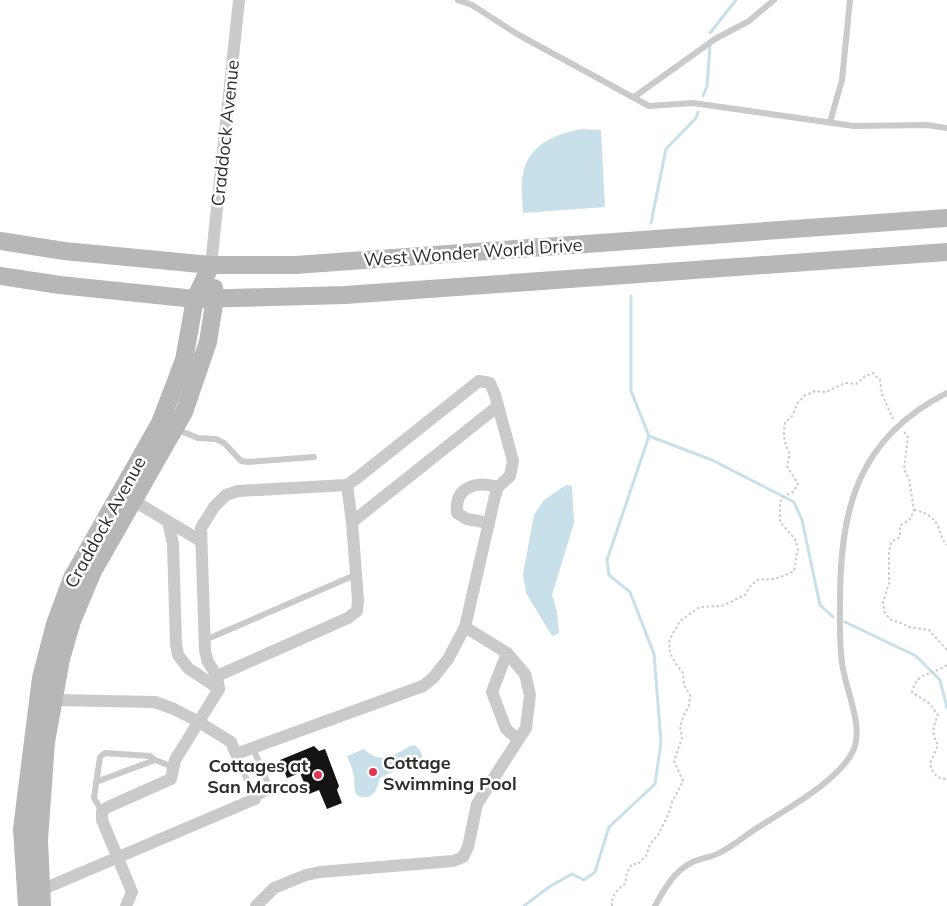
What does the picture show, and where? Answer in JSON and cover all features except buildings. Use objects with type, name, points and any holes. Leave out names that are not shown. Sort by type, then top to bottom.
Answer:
[{"type":"main road","name":"West Wonder World Drive","points":[[0,241],[64,251],[211,265],[302,264],[947,218]]},
{"type":"main road","name":"West Wonder World Drive","points":[[0,276],[60,285],[195,299],[346,295],[947,252]]},
{"type":"main road","name":"Craddock Avenue","points":[[34,898],[46,742],[61,659],[72,621],[93,571],[184,412],[208,342],[215,298],[211,265]]},
{"type":"main road","name":"Craddock Avenue","points":[[34,898],[22,829],[41,678],[55,624],[72,578],[160,422],[184,360],[195,299],[211,265]]},
{"type":"street","name":"Craddock Avenue","points":[[211,265],[239,0]]},
{"type":"street","points":[[54,700],[155,702],[199,722],[231,742],[236,754],[423,686],[433,678],[448,659],[465,627],[498,487],[510,476],[513,461],[490,383],[479,382],[347,484],[238,491],[226,495],[214,507],[201,528],[201,541],[205,640],[208,662],[217,676],[219,689],[199,722],[175,760],[171,779],[108,807],[102,812],[102,820],[132,892],[126,906]]},
{"type":"street","points":[[352,522],[498,406]]},
{"type":"street","points":[[217,676],[348,618],[356,612],[358,600],[347,484]]},
{"type":"street","points":[[489,523],[467,519],[457,513],[456,502],[461,494],[473,485],[486,484],[498,487]]},
{"type":"street","points":[[134,501],[201,541]]},
{"type":"street","points":[[168,521],[173,544],[176,644],[178,655],[188,668],[219,689]]},
{"type":"street","points":[[256,906],[274,888],[306,875],[320,872],[453,861],[463,857],[468,847],[477,804],[526,728],[530,695],[525,674],[507,653],[465,627]]},
{"type":"street","points":[[507,653],[492,692],[506,729],[518,739]]},
{"type":"street","points":[[34,898],[117,858],[255,799]]},
{"type":"lane","points":[[458,0],[472,4],[517,34],[649,106],[693,103],[854,126],[927,125],[947,128]]},
{"type":"lane","points":[[634,97],[715,39],[749,21],[774,0]]},
{"type":"lane","points":[[830,122],[842,80],[850,0]]},
{"type":"lane","points":[[655,906],[672,879],[690,863],[717,854],[735,845],[753,830],[771,820],[832,777],[854,750],[857,737],[855,716],[842,663],[840,566],[854,492],[864,469],[898,426],[924,405],[947,393]]},
{"type":"lane","points":[[175,428],[198,438],[216,439],[224,443],[241,460],[248,462],[314,457]]},
{"type":"lane","points":[[205,640],[356,575]]},
{"type":"lane","points":[[236,754],[255,799],[271,792],[253,748]]},
{"type":"lane","points":[[102,812],[94,798],[100,757],[105,753],[150,756],[173,767]]},
{"type":"lane","points":[[96,782],[155,760]]},
{"type":"path","points":[[612,906],[612,900],[616,891],[625,884],[627,873],[632,864],[638,864],[646,856],[650,844],[658,835],[669,813],[672,802],[684,782],[674,762],[682,738],[680,727],[689,706],[690,695],[684,685],[683,673],[670,653],[669,642],[674,631],[682,620],[700,606],[722,606],[745,595],[751,585],[759,579],[774,579],[794,571],[798,550],[795,539],[780,522],[780,502],[783,497],[793,492],[798,484],[788,466],[790,454],[785,445],[783,434],[784,423],[793,415],[797,404],[804,396],[815,391],[826,392],[845,383],[856,384],[864,376],[873,373],[880,380],[886,404],[898,426],[908,437],[904,469],[909,478],[914,510],[911,518],[900,526],[900,538],[891,542],[888,553],[889,582],[883,603],[886,613],[892,620],[901,622],[909,627],[929,630],[947,650]]},
{"type":"path","points":[[914,510],[930,515],[938,525],[942,539],[947,545]]},
{"type":"path","points":[[947,665],[933,673],[923,675],[914,682],[912,692],[930,704],[938,715],[932,735],[938,745],[930,764],[933,773],[940,779],[947,779]]},
{"type":"water","points":[[581,129],[601,130],[605,207],[523,213],[522,179],[526,164],[531,155],[544,142],[561,134]]},
{"type":"water","points":[[566,485],[572,486],[574,523],[552,595],[557,611],[559,633],[552,636],[526,593],[523,574],[534,515],[544,500]]},
{"type":"water","name":"Cottage Swimming Pool","points":[[414,745],[420,750],[422,756],[420,763],[409,764],[380,778],[375,791],[370,796],[362,797],[357,795],[353,772],[347,756],[364,749],[376,757],[382,758],[392,756]]},
{"type":"waterway","points":[[710,33],[736,0]]},
{"type":"waterway","points":[[703,96],[707,86],[710,45]]},
{"type":"waterway","points":[[651,223],[666,149],[696,118],[698,112]]},
{"type":"waterway","points":[[524,906],[549,887],[572,874],[584,880],[595,872],[609,827],[655,784],[661,742],[654,654],[630,592],[609,575],[607,560],[649,436],[631,391],[631,296]]},
{"type":"waterway","points":[[649,436],[712,460],[794,502],[802,520],[820,605],[833,617]]},
{"type":"waterway","points":[[845,622],[916,656],[940,680],[947,708]]},
{"type":"place","name":"Cottage Swimming Pool","points":[[373,772]]},
{"type":"place","name":"Cottages at San Marcos","points":[[318,775]]}]
